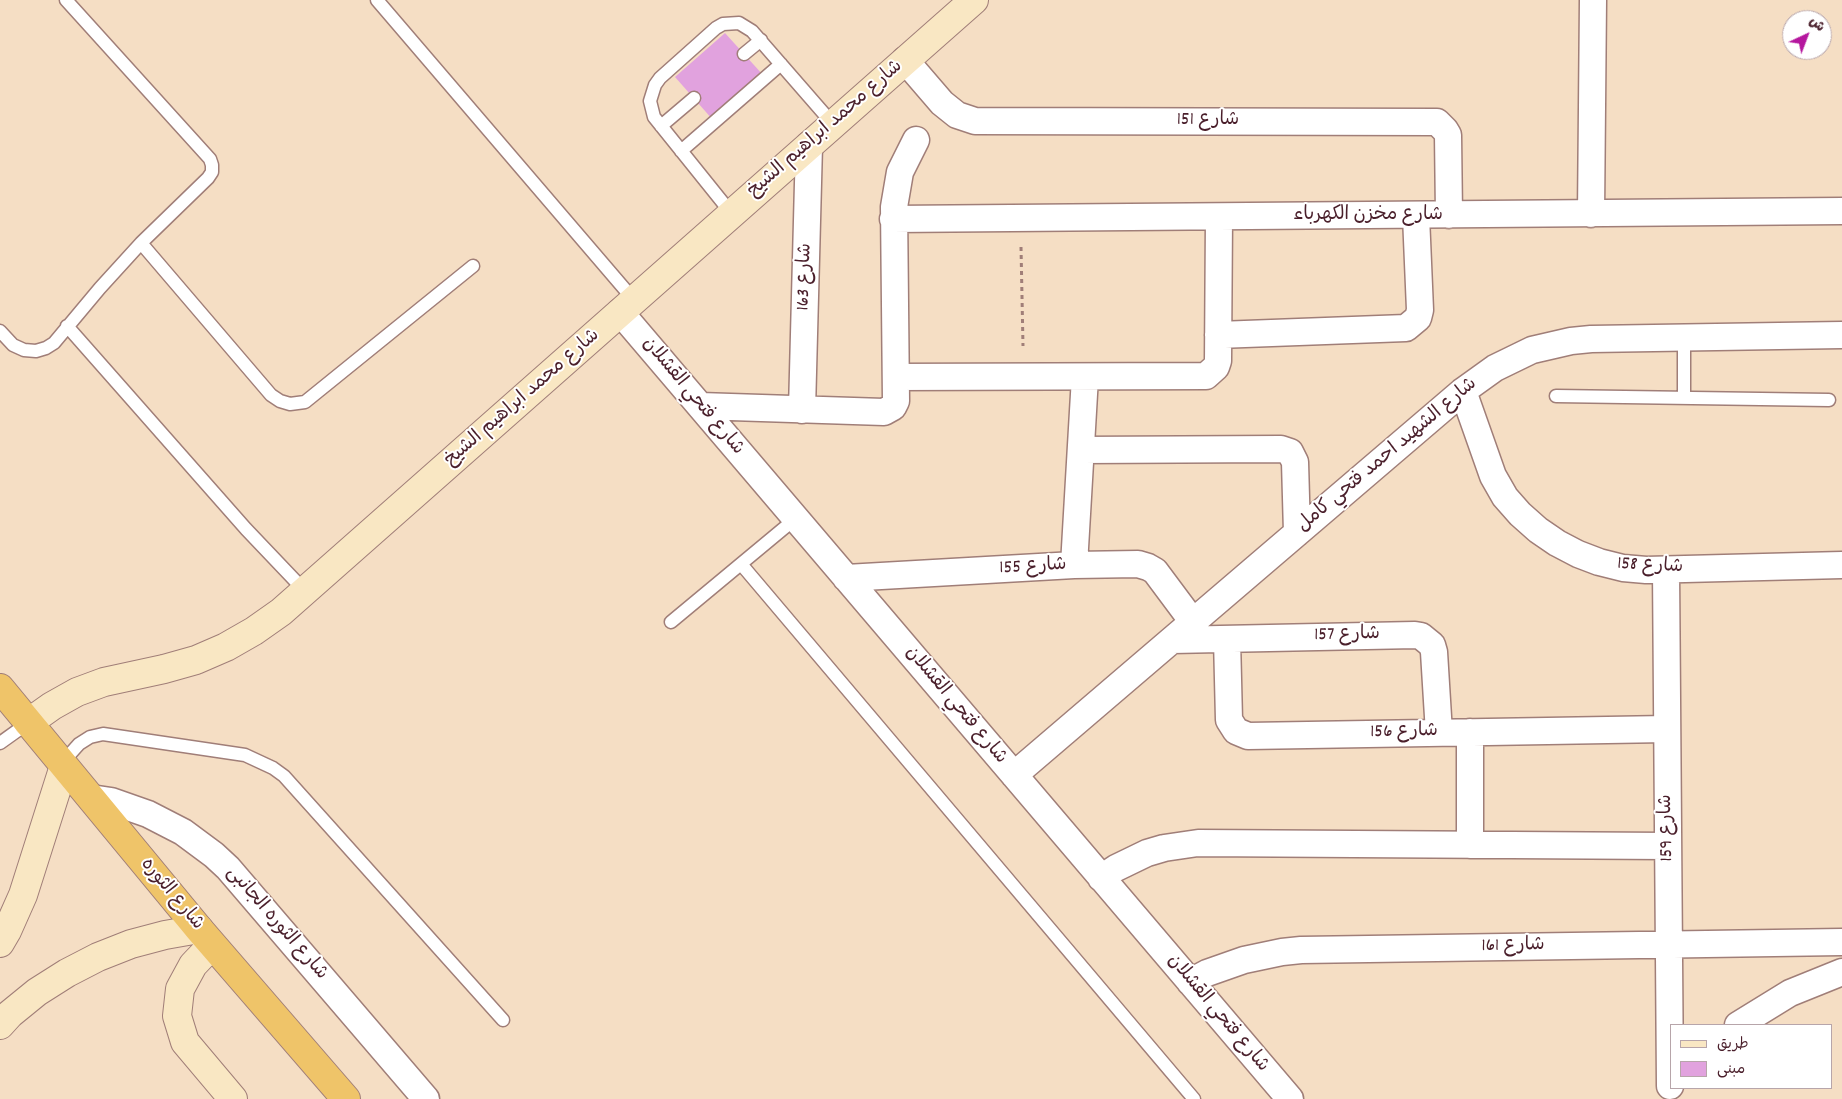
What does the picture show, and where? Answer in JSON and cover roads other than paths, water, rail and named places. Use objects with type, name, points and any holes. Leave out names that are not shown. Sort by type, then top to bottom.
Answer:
[{"type":"highway","name":"شارع الثوره","points":[[0,688],[206,937],[346,1099]]},
{"type":"street","points":[[1591,214],[1592,0]]},
{"type":"street","name":"شارع محمد ابراهيم الشيخ","points":[[28,723],[52,706],[77,692],[104,682],[196,660],[226,647],[254,631],[281,612],[905,60],[965,3]]},
{"type":"street","name":"شارع 151","points":[[905,60],[942,103],[957,115],[976,120],[1437,122],[1446,130],[1448,135],[1449,215]]},
{"type":"street","points":[[700,406],[887,411],[895,404],[893,219],[895,195],[900,172],[916,140]]},
{"type":"street","name":"شارع 163","points":[[802,410],[809,145]]},
{"type":"street","name":"شارع مخزن الكهرباء","points":[[893,219],[1842,211]]},
{"type":"street","points":[[1218,335],[1406,328],[1418,318],[1420,310],[1416,216]]},
{"type":"street","points":[[896,377],[1206,376],[1218,361],[1219,217]]},
{"type":"street","name":"شارع فتحي القشلان","points":[[627,306],[700,406],[1290,1099]]},
{"type":"street","name":"شارع الشهيد احمد فتحي كامل","points":[[1014,775],[1463,391],[1495,368],[1526,353],[1551,345],[1591,339],[1842,335]]},
{"type":"street","points":[[1074,565],[1086,377]]},
{"type":"street","name":"شارع 158","points":[[1463,391],[1493,476],[1506,497],[1520,514],[1538,530],[1571,551],[1622,568],[1666,570],[1842,565]]},
{"type":"street","points":[[1082,450],[1281,449],[1290,452],[1295,462],[1297,533]]},
{"type":"street","name":"شارع 155","points":[[846,578],[1074,565],[1138,564],[1155,571],[1193,622]]},
{"type":"street","name":"شارع 159","points":[[1666,570],[1670,1024]]},
{"type":"street","name":"شارع 157","points":[[1172,640],[1421,636],[1432,645],[1434,652],[1439,733]]},
{"type":"street","name":"شارع 156","points":[[1227,639],[1230,720],[1236,730],[1248,736],[1667,729]]},
{"type":"street","points":[[1470,732],[1470,845]]},
{"type":"street","points":[[0,943],[23,895],[64,766]]},
{"type":"street","name":"شارع الثوره الجانبى","points":[[90,798],[111,802],[148,814],[183,832],[214,854],[426,1099]]},
{"type":"street","points":[[1102,878],[1131,860],[1164,848],[1208,843],[1668,846]]},
{"type":"street","points":[[0,1025],[10,1014],[37,992],[67,973],[98,957],[131,944],[156,937],[206,937],[180,989],[177,1016],[185,1042],[233,1099]]},
{"type":"street","name":"شارع 161","points":[[1190,982],[1225,966],[1244,960],[1302,950],[1842,942]]},
{"type":"street","points":[[1740,1024],[1790,993],[1842,972]]},
{"type":"street","points":[[1656,1099],[1670,1086]]},
{"type":"lane","points":[[0,331],[13,345],[24,350],[36,351],[54,343],[141,243],[212,172],[210,159],[66,0]]},
{"type":"lane","points":[[377,0],[627,306]]},
{"type":"lane","points":[[732,214],[654,117],[650,101],[655,85],[660,78],[716,28],[723,24],[739,23],[746,26],[761,40],[833,124]]},
{"type":"lane","points":[[744,54],[761,40]]},
{"type":"lane","points":[[681,151],[781,64]]},
{"type":"lane","points":[[661,126],[694,98]]},
{"type":"lane","points":[[141,243],[271,395],[280,401],[290,404],[305,402],[473,266]]},
{"type":"lane","points":[[67,326],[246,529],[305,591]]},
{"type":"lane","points":[[1684,338],[1684,398]]},
{"type":"lane","points":[[1556,396],[1829,400]]},
{"type":"lane","points":[[671,622],[795,518]]},
{"type":"lane","points":[[741,564],[1194,1099]]},
{"type":"lane","points":[[0,743],[28,723]]},
{"type":"lane","points":[[64,766],[70,754],[79,744],[103,734],[245,755],[273,768],[284,776],[503,1020]]}]
